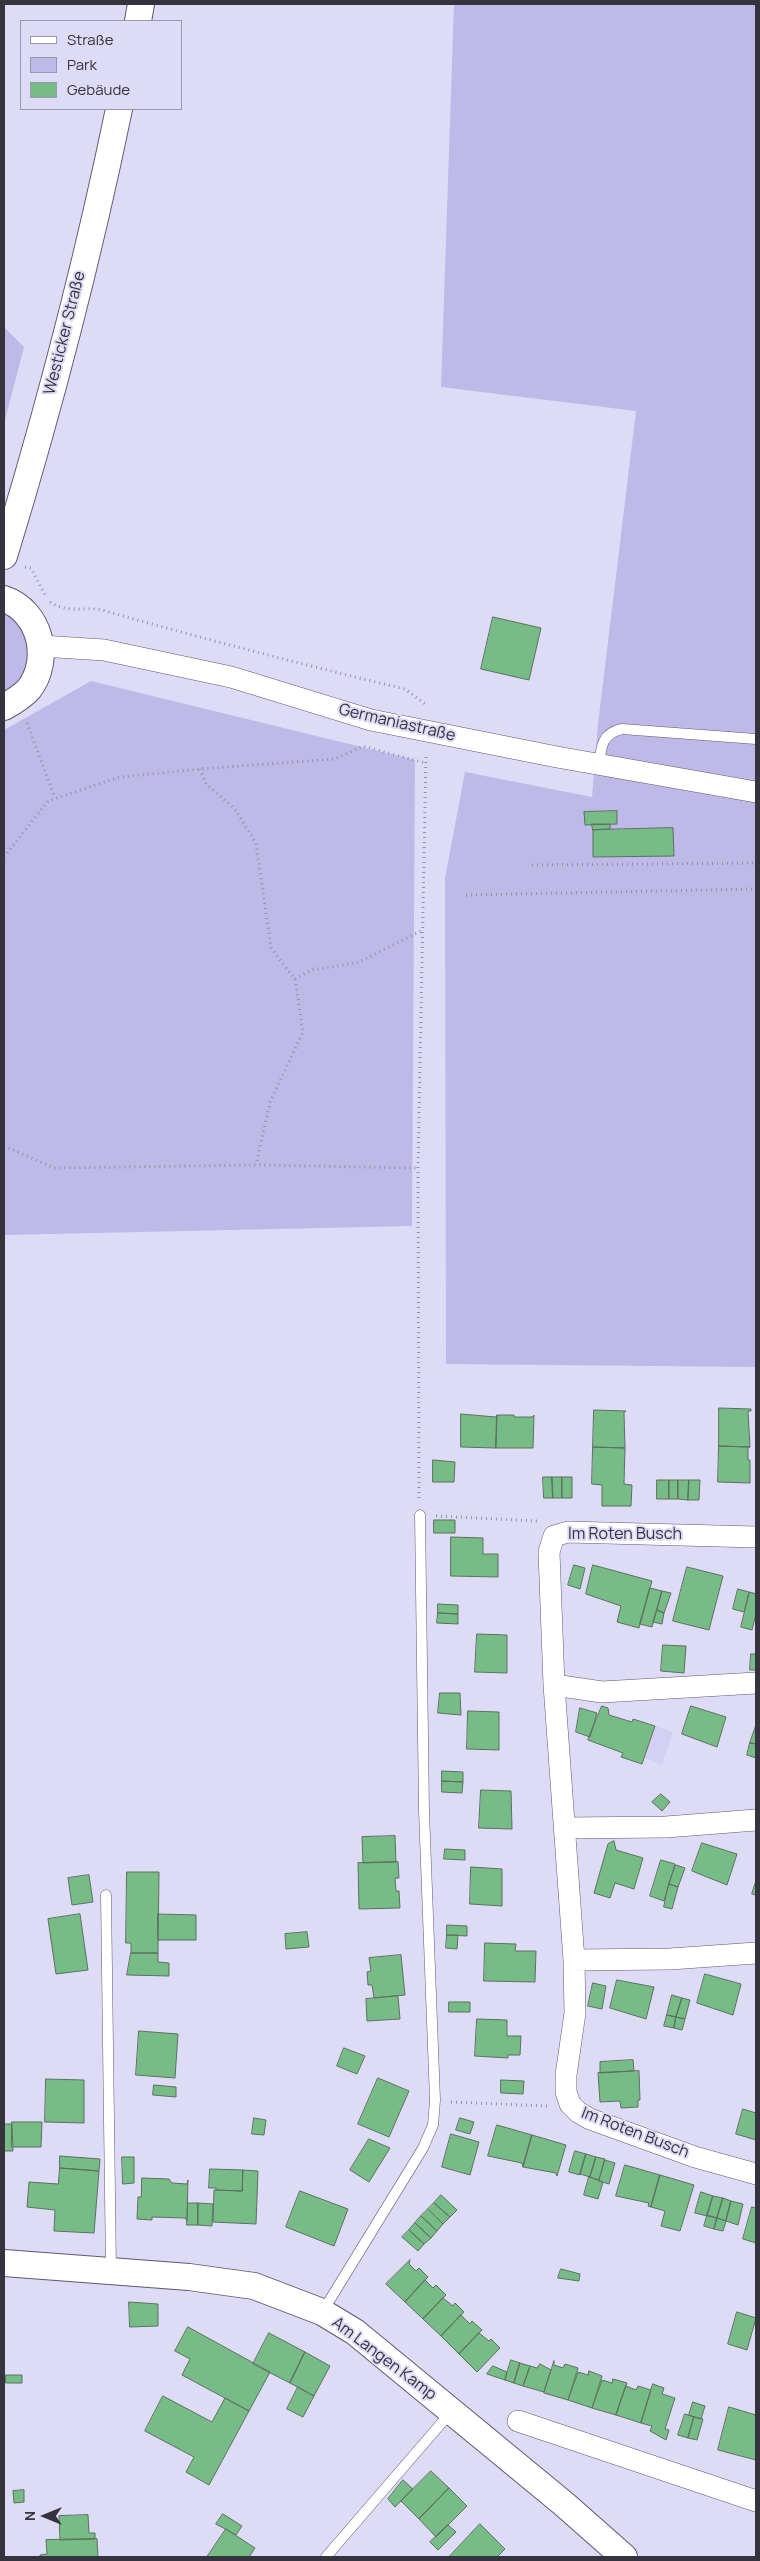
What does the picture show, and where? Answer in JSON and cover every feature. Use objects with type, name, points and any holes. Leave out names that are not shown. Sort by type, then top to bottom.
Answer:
[{"type":"street","points":[[138,20],[141,4]]},
{"type":"street","name":"Westicker Straße","points":[[13,561],[33,461],[119,110]]},
{"type":"street","points":[[4,599],[26,612],[36,628],[41,646],[40,661],[36,675],[29,688],[18,699],[14,712]]},
{"type":"street","name":"Germaniastraße","points":[[41,646],[104,650],[231,677],[371,720],[599,765],[756,792]]},
{"type":"street","name":"Im Roten Busch","points":[[756,1537],[568,1532],[554,1536],[549,1552],[554,1685],[566,1828],[574,1960],[575,2013],[566,2075],[570,2104],[578,2112],[590,2119],[695,2156],[756,2174]]},
{"type":"street","points":[[554,1685],[602,1692],[756,1683]]},
{"type":"street","points":[[566,1828],[666,1826],[756,1820]]},
{"type":"street","points":[[574,1960],[670,1958],[756,1953]]},
{"type":"street","name":"Am Langen Kamp","points":[[4,2263],[189,2277],[254,2286],[322,2312],[354,2332],[452,2411],[564,2504],[624,2557]]},
{"type":"street","points":[[518,2421],[756,2500]]},
{"type":"lane","points":[[599,765],[604,738],[612,731],[622,729],[756,739]]},
{"type":"lane","points":[[322,2312],[423,2148],[433,2125],[435,2100],[425,1821],[420,1515]]},
{"type":"lane","points":[[106,1895],[111,2271]]},
{"type":"lane","points":[[326,2557],[452,2411]]},
{"type":"path","points":[[13,561],[31,568],[51,602],[64,609],[79,611],[97,609],[222,644],[405,689],[431,708]]},
{"type":"path","points":[[14,712],[55,798]]},
{"type":"path","points":[[429,731],[425,763],[418,1168],[420,1515],[535,1519],[554,1536]]},
{"type":"path","points":[[4,857],[48,802],[120,777],[200,769],[336,760],[363,746],[425,763]]},
{"type":"path","points":[[200,769],[206,784],[234,808],[256,843],[271,948],[294,979],[303,1032],[270,1102],[256,1165]]},
{"type":"path","points":[[532,865],[756,863]]},
{"type":"path","points":[[466,894],[756,889]]},
{"type":"path","points":[[294,979],[312,970],[357,963],[422,931]]},
{"type":"path","points":[[4,1146],[54,1168],[256,1165],[418,1168]]},
{"type":"path","points":[[435,2100],[538,2106],[570,2104]]},
{"type":"shaded area","points":[[655,1726],[673,1732],[662,1765],[645,1758]]},
{"type":"green space","points":[[454,4],[756,4],[756,1367],[446,1364],[445,878],[465,772],[592,797],[598,724],[636,411],[441,387]]},
{"type":"green space","points":[[4,327],[24,347],[4,424]]},
{"type":"green space","points":[[4,609],[26,632],[28,650],[24,674],[13,686],[4,692]]},
{"type":"green space","points":[[91,681],[415,760],[412,1226],[4,1235],[4,730]]},
{"type":"building","points":[[493,617],[541,628],[529,680],[481,669]]},
{"type":"building","points":[[617,811],[617,824],[585,825],[584,812]]},
{"type":"building","points":[[592,824],[610,824],[610,829],[593,830]]},
{"type":"building","points":[[673,828],[674,856],[593,857],[593,830]]},
{"type":"building","points":[[719,1408],[751,1409],[751,1411],[748,1411],[750,1447],[719,1446]]},
{"type":"building","points":[[594,1410],[626,1411],[624,1412],[625,1448],[593,1447]]},
{"type":"building","points":[[461,1414],[496,1417],[497,1415],[496,1448],[461,1447]]},
{"type":"building","points":[[497,1415],[532,1417],[534,1415],[533,1448],[496,1448]]},
{"type":"building","points":[[719,1446],[750,1447],[748,1448],[748,1460],[750,1460],[750,1483],[718,1482]]},
{"type":"building","points":[[593,1447],[625,1448],[624,1484],[632,1485],[631,1506],[602,1506],[602,1485],[592,1484]]},
{"type":"building","points":[[433,1460],[455,1462],[454,1482],[433,1482]]},
{"type":"building","points":[[543,1477],[552,1477],[553,1498],[544,1498]]},
{"type":"building","points":[[552,1477],[562,1477],[562,1498],[553,1498]]},
{"type":"building","points":[[562,1477],[572,1477],[572,1498],[562,1498]]},
{"type":"building","points":[[657,1480],[669,1480],[669,1499],[657,1499]]},
{"type":"building","points":[[669,1480],[678,1480],[678,1499],[669,1499]]},
{"type":"building","points":[[678,1480],[689,1480],[688,1500],[678,1499]]},
{"type":"building","points":[[689,1480],[700,1480],[699,1500],[688,1500]]},
{"type":"building","points":[[434,1520],[455,1520],[455,1533],[434,1533]]},
{"type":"building","points":[[451,1537],[483,1538],[483,1554],[498,1554],[498,1577],[451,1576]]},
{"type":"building","points":[[574,1565],[585,1568],[580,1589],[568,1585]]},
{"type":"building","points":[[593,1565],[652,1581],[639,1628],[617,1622],[621,1606],[586,1594]]},
{"type":"building","points":[[687,1567],[723,1576],[709,1630],[673,1621]]},
{"type":"building","points":[[650,1588],[662,1591],[652,1627],[640,1624]]},
{"type":"building","points":[[738,1589],[749,1592],[744,1612],[733,1609]]},
{"type":"building","points":[[662,1591],[671,1593],[664,1613],[657,1610]]},
{"type":"building","points":[[750,1592],[756,1594],[756,1614],[752,1630],[741,1627]]},
{"type":"building","points":[[438,1604],[458,1605],[458,1614],[438,1613]]},
{"type":"building","points":[[657,1610],[664,1613],[662,1624],[653,1622]]},
{"type":"building","points":[[438,1613],[458,1614],[458,1624],[437,1623]]},
{"type":"building","points":[[477,1634],[507,1635],[507,1673],[475,1672]]},
{"type":"building","points":[[663,1645],[686,1646],[684,1673],[661,1671]]},
{"type":"building","points":[[751,1654],[756,1654],[756,1670],[750,1670]]},
{"type":"building","points":[[440,1693],[460,1693],[461,1715],[438,1713]]},
{"type":"building","points":[[602,1706],[608,1708],[609,1715],[632,1722],[633,1719],[655,1726],[642,1764],[621,1757],[623,1753],[588,1740]]},
{"type":"building","points":[[691,1706],[726,1717],[717,1747],[682,1734]]},
{"type":"building","points":[[580,1708],[597,1713],[590,1737],[576,1732]]},
{"type":"building","points":[[468,1711],[499,1712],[499,1750],[467,1749]]},
{"type":"building","points":[[756,1725],[756,1744],[750,1743]]},
{"type":"building","points":[[750,1743],[756,1744],[756,1758],[747,1755]]},
{"type":"building","points":[[442,1771],[463,1772],[463,1782],[442,1781]]},
{"type":"building","points":[[442,1781],[463,1782],[462,1793],[442,1792]]},
{"type":"building","points":[[481,1790],[511,1791],[512,1829],[479,1828]]},
{"type":"building","points":[[661,1794],[670,1802],[662,1811],[652,1802]]},
{"type":"building","points":[[395,1836],[396,1862],[363,1863],[362,1837]]},
{"type":"building","points":[[614,1841],[616,1850],[643,1858],[634,1889],[615,1883],[610,1898],[594,1893],[608,1844]]},
{"type":"building","points":[[702,1843],[737,1854],[727,1885],[692,1871]]},
{"type":"building","points":[[445,1849],[465,1850],[465,1860],[444,1859]]},
{"type":"building","points":[[661,1860],[675,1864],[664,1901],[650,1896]]},
{"type":"building","points":[[398,1862],[399,1878],[395,1878],[396,1891],[399,1891],[400,1908],[359,1909],[358,1863]]},
{"type":"building","points":[[676,1865],[685,1868],[678,1887],[669,1884]]},
{"type":"building","points":[[471,1867],[502,1869],[502,1906],[470,1904]]},
{"type":"building","points":[[127,1872],[159,1872],[158,1953],[131,1953],[131,1943],[126,1943]]},
{"type":"building","points":[[89,1875],[93,1902],[72,1905],[68,1878]]},
{"type":"building","points":[[756,1881],[756,1895],[752,1894]]},
{"type":"building","points":[[669,1884],[678,1887],[672,1909],[664,1907]]},
{"type":"building","points":[[80,1914],[88,1970],[56,1974],[48,1919]]},
{"type":"building","points":[[158,1914],[196,1915],[196,1940],[158,1940]]},
{"type":"building","points":[[447,1925],[467,1926],[467,1936],[447,1935]]},
{"type":"building","points":[[307,1932],[309,1947],[286,1949],[285,1934]]},
{"type":"building","points":[[447,1935],[458,1935],[457,1949],[446,1948]]},
{"type":"building","points":[[485,1943],[516,1944],[515,1951],[536,1951],[535,1982],[484,1981]]},
{"type":"building","points":[[131,1953],[158,1953],[158,1962],[169,1963],[169,1976],[127,1975]]},
{"type":"building","points":[[401,1955],[405,1995],[374,1998],[372,1985],[368,1985],[367,1972],[371,1971],[369,1958]]},
{"type":"building","points":[[705,1974],[741,1984],[733,2015],[697,2003]]},
{"type":"building","points":[[617,1980],[654,1987],[646,2019],[610,2008]]},
{"type":"building","points":[[593,1983],[606,1986],[602,2009],[588,2006]]},
{"type":"building","points":[[672,1995],[682,1998],[676,2017],[667,2015]]},
{"type":"building","points":[[398,1996],[400,2019],[367,2021],[366,1999]]},
{"type":"building","points":[[682,1998],[690,2000],[685,2019],[676,2017]]},
{"type":"building","points":[[449,2002],[470,2002],[470,2012],[449,2012]]},
{"type":"building","points":[[667,2015],[676,2017],[674,2028],[664,2026]]},
{"type":"building","points":[[676,2017],[685,2019],[682,2030],[674,2028]]},
{"type":"building","points":[[477,2019],[507,2020],[507,2036],[521,2036],[520,2055],[508,2055],[508,2058],[475,2056]]},
{"type":"building","points":[[139,2031],[178,2034],[175,2078],[136,2075]]},
{"type":"building","points":[[344,2048],[365,2056],[357,2074],[337,2066]]},
{"type":"building","points":[[633,2060],[634,2071],[600,2073],[600,2062]]},
{"type":"building","points":[[639,2071],[640,2100],[638,2100],[638,2107],[621,2108],[620,2101],[600,2102],[598,2073]]},
{"type":"building","points":[[378,2078],[409,2091],[389,2137],[358,2124]]},
{"type":"building","points":[[46,2079],[84,2080],[84,2123],[45,2122]]},
{"type":"building","points":[[501,2080],[524,2081],[523,2094],[501,2093]]},
{"type":"building","points":[[154,2085],[176,2087],[176,2097],[153,2095]]},
{"type":"building","points":[[743,2109],[756,2113],[756,2140],[736,2134]]},
{"type":"building","points":[[254,2118],[266,2120],[264,2135],[252,2134]]},
{"type":"building","points":[[460,2118],[474,2122],[470,2134],[456,2130]]},
{"type":"building","points":[[12,2122],[42,2122],[41,2147],[12,2147]]},
{"type":"building","points":[[4,2124],[12,2124],[13,2151],[4,2151]]},
{"type":"building","points":[[497,2125],[532,2135],[523,2167],[522,2163],[488,2156]]},
{"type":"building","points":[[451,2134],[479,2142],[470,2175],[442,2167]]},
{"type":"building","points":[[532,2135],[566,2145],[557,2176],[556,2173],[523,2167]]},
{"type":"building","points":[[369,2139],[390,2148],[369,2182],[350,2170]]},
{"type":"building","points":[[575,2151],[586,2154],[580,2175],[569,2172]]},
{"type":"building","points":[[586,2154],[596,2157],[590,2177],[580,2174]]},
{"type":"building","points":[[60,2156],[100,2159],[99,2171],[60,2168]]},
{"type":"building","points":[[122,2157],[134,2157],[134,2183],[123,2184]]},
{"type":"building","points":[[596,2157],[605,2159],[599,2180],[590,2177]]},
{"type":"building","points":[[605,2160],[615,2163],[609,2184],[599,2181]]},
{"type":"building","points":[[625,2165],[660,2175],[651,2207],[648,2206],[649,2203],[616,2196]]},
{"type":"building","points":[[60,2168],[99,2171],[94,2233],[54,2231],[55,2210],[27,2207],[29,2182],[58,2184]]},
{"type":"building","points":[[210,2169],[243,2170],[242,2191],[209,2188]]},
{"type":"building","points":[[243,2170],[258,2171],[256,2224],[213,2222],[214,2190],[242,2191]]},
{"type":"building","points":[[660,2175],[694,2185],[680,2231],[661,2226],[665,2211],[651,2207]]},
{"type":"building","points":[[589,2177],[603,2182],[598,2199],[584,2195]]},
{"type":"building","points":[[142,2178],[169,2179],[172,2183],[187,2184],[188,2180],[187,2221],[185,2218],[152,2217],[152,2220],[137,2219],[138,2197],[141,2197]]},
{"type":"building","points":[[300,2191],[348,2209],[334,2246],[286,2227]]},
{"type":"building","points":[[701,2192],[713,2196],[707,2216],[695,2213]]},
{"type":"building","points":[[441,2195],[457,2210],[450,2217],[434,2203]]},
{"type":"building","points":[[713,2196],[723,2198],[717,2218],[707,2215]]},
{"type":"building","points":[[723,2198],[731,2201],[726,2221],[717,2218]]},
{"type":"building","points":[[731,2201],[743,2204],[738,2225],[726,2221]]},
{"type":"building","points":[[188,2203],[198,2203],[198,2225],[187,2225]]},
{"type":"building","points":[[198,2203],[213,2204],[212,2226],[198,2225]]},
{"type":"building","points":[[434,2203],[450,2217],[443,2224],[428,2209]]},
{"type":"building","points":[[752,2207],[756,2208],[756,2243],[743,2239]]},
{"type":"building","points":[[428,2209],[443,2224],[437,2231],[421,2216]]},
{"type":"building","points":[[421,2216],[437,2231],[431,2238],[415,2223]]},
{"type":"building","points":[[707,2216],[717,2218],[714,2229],[704,2226]]},
{"type":"building","points":[[717,2218],[726,2221],[723,2231],[714,2229]]},
{"type":"building","points":[[415,2223],[431,2238],[424,2244],[409,2230]]},
{"type":"building","points":[[409,2230],[424,2244],[418,2251],[402,2237]]},
{"type":"building","points":[[410,2260],[409,2264],[416,2271],[419,2268],[428,2277],[405,2302],[386,2284]]},
{"type":"building","points":[[561,2269],[580,2274],[579,2281],[558,2278]]},
{"type":"building","points":[[425,2280],[433,2288],[436,2285],[446,2295],[423,2319],[405,2302]]},
{"type":"building","points":[[443,2298],[453,2306],[455,2303],[464,2312],[441,2336],[423,2319]]},
{"type":"building","points":[[129,2302],[158,2304],[158,2326],[130,2327]]},
{"type":"building","points":[[737,2312],[756,2318],[747,2350],[728,2344]]},
{"type":"building","points":[[461,2315],[470,2324],[472,2321],[482,2330],[459,2354],[441,2336]]},
{"type":"building","points":[[188,2327],[270,2372],[249,2411],[182,2375],[190,2359],[175,2351]]},
{"type":"building","points":[[269,2333],[305,2352],[290,2383],[253,2364]]},
{"type":"building","points":[[479,2333],[489,2341],[491,2339],[500,2348],[477,2372],[459,2354]]},
{"type":"building","points":[[305,2352],[330,2366],[314,2396],[290,2383]]},
{"type":"building","points":[[511,2360],[520,2363],[514,2383],[505,2380]]},
{"type":"building","points":[[554,2361],[554,2365],[563,2368],[565,2364],[578,2368],[568,2400],[544,2393]]},
{"type":"building","points":[[520,2363],[530,2366],[523,2386],[514,2383]]},
{"type":"building","points":[[540,2364],[551,2370],[544,2392],[523,2386],[530,2366],[537,2368]]},
{"type":"building","points":[[493,2366],[507,2372],[505,2380],[487,2374]]},
{"type":"building","points":[[589,2371],[602,2376],[592,2408],[568,2400],[578,2372],[588,2375]]},
{"type":"building","points":[[6,2375],[22,2375],[22,2383],[6,2383]]},
{"type":"building","points":[[613,2379],[627,2383],[616,2415],[592,2408],[602,2380],[612,2383]]},
{"type":"building","points":[[653,2384],[664,2388],[662,2394],[675,2398],[665,2429],[669,2430],[666,2440],[650,2431],[652,2426],[641,2423]]},
{"type":"building","points":[[626,2386],[636,2390],[638,2386],[651,2390],[641,2423],[616,2415]]},
{"type":"building","points":[[298,2387],[314,2396],[303,2417],[287,2409]]},
{"type":"building","points":[[163,2396],[212,2422],[225,2398],[249,2411],[209,2485],[186,2472],[194,2457],[145,2431]]},
{"type":"building","points":[[693,2402],[705,2406],[701,2419],[689,2415]]},
{"type":"building","points":[[729,2407],[756,2415],[756,2460],[718,2450]]},
{"type":"building","points":[[685,2414],[694,2417],[688,2438],[678,2435]]},
{"type":"building","points":[[694,2417],[703,2419],[697,2440],[688,2438]]},
{"type":"building","points":[[431,2471],[449,2488],[419,2519],[401,2501]]},
{"type":"building","points":[[403,2480],[413,2489],[395,2507],[388,2499]]},
{"type":"building","points":[[449,2488],[467,2506],[436,2537],[419,2519]]},
{"type":"building","points":[[24,2490],[24,2502],[14,2503],[13,2491]]},
{"type":"building","points":[[223,2514],[242,2526],[236,2535],[216,2524]]},
{"type":"building","points":[[88,2515],[89,2533],[95,2533],[95,2539],[60,2540],[59,2516]]},
{"type":"building","points":[[480,2524],[505,2549],[497,2557],[449,2557]]},
{"type":"building","points":[[448,2525],[456,2532],[438,2550],[430,2542]]},
{"type":"building","points":[[226,2529],[255,2548],[249,2557],[207,2557]]},
{"type":"building","points":[[97,2539],[98,2557],[40,2557],[40,2555],[47,2554],[46,2540]]}]
